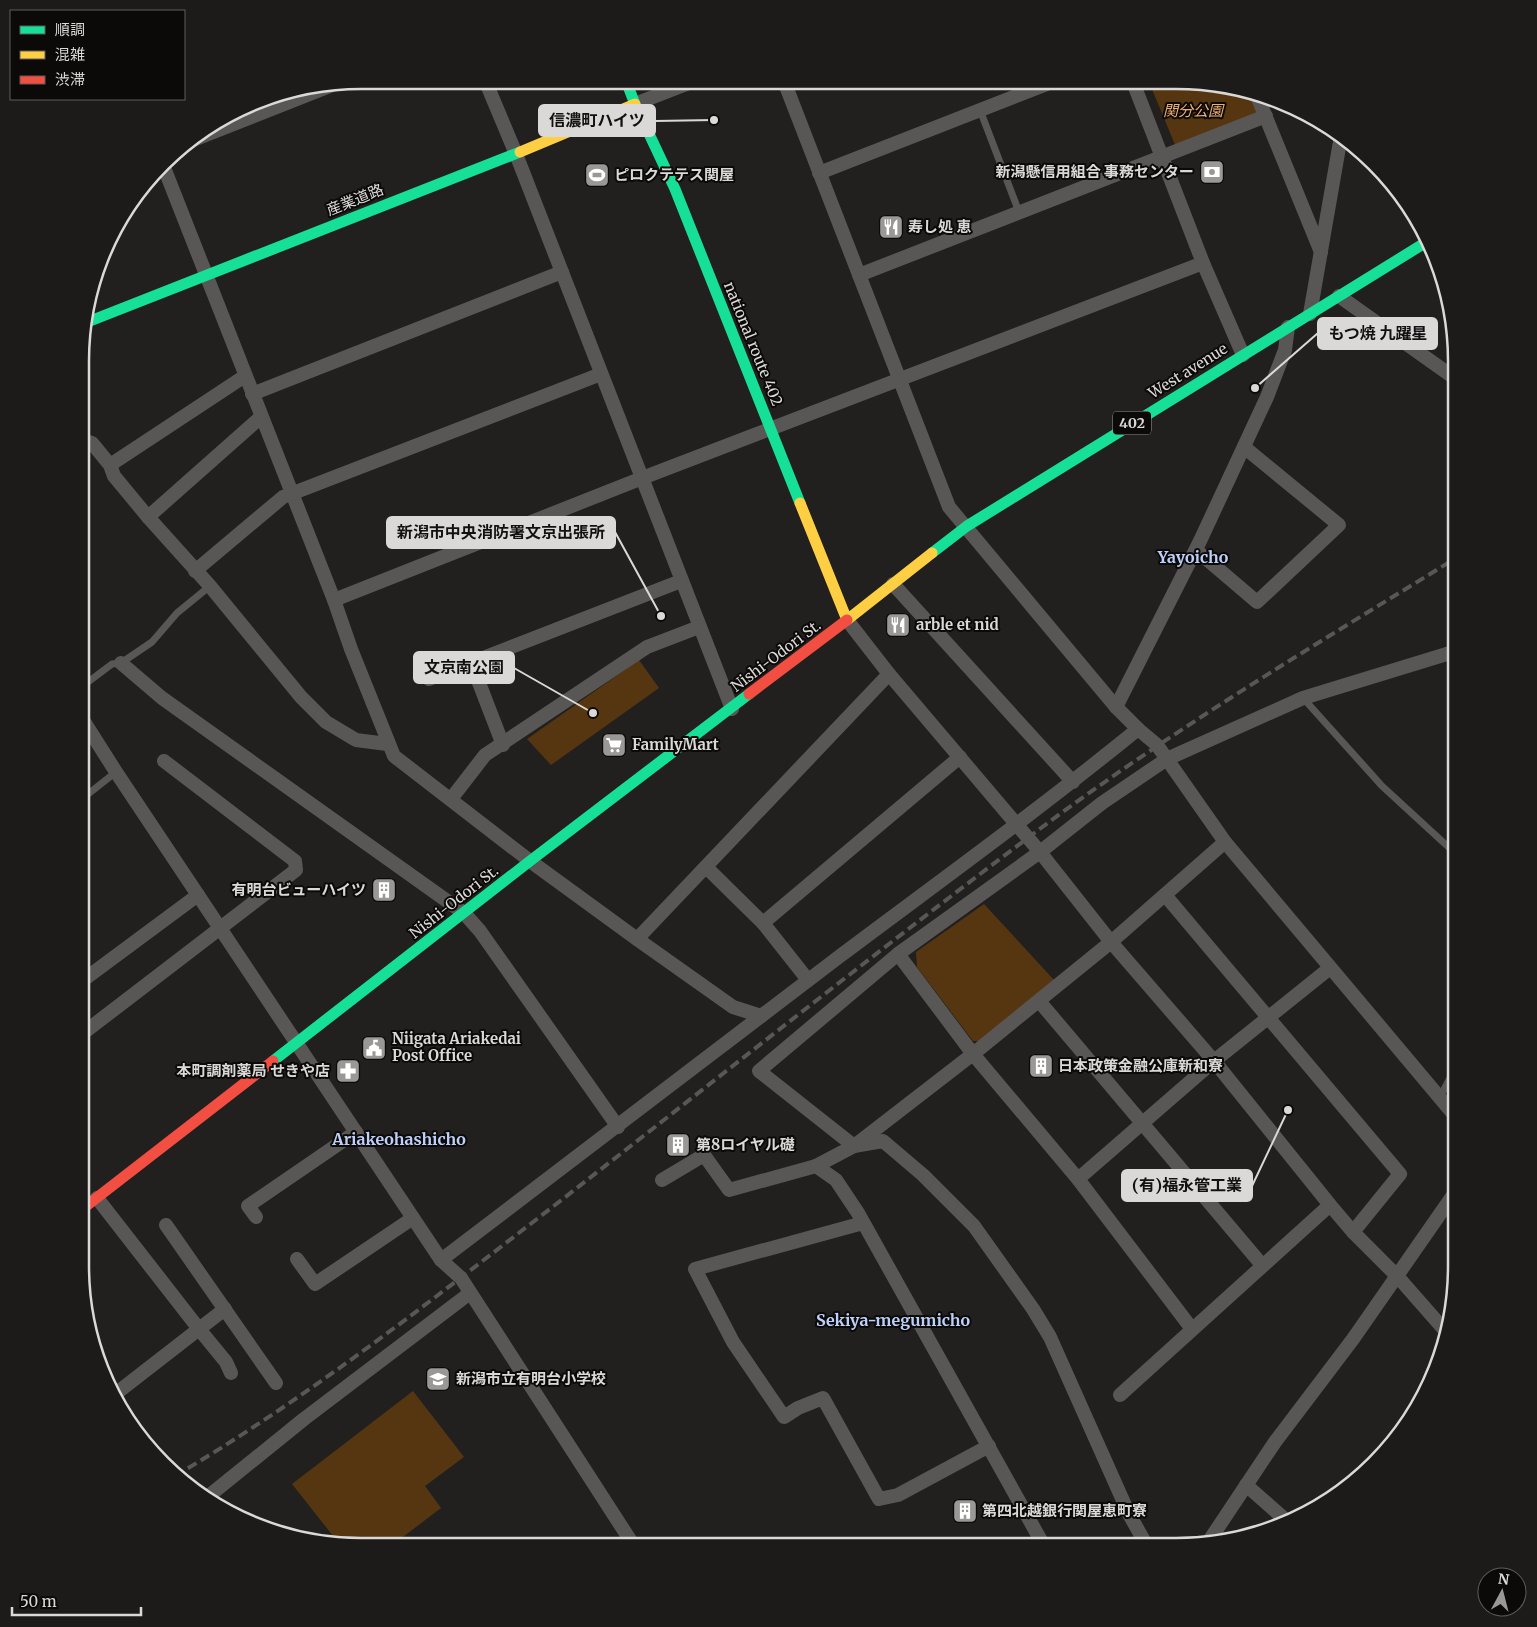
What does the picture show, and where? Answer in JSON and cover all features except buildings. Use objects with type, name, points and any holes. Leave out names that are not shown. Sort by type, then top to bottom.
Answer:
[{"type":"main road","name":"national route 402","points":[[629,89],[675,189],[847,620]]},
{"type":"main road","name":"産業道路","points":[[92,319],[516,154],[635,104]]},
{"type":"main road","name":"West avenue","points":[[847,620],[967,526],[1422,245]]},
{"type":"main road","name":"Nishi-Odori St.","points":[[89,1204],[530,861],[847,620]]},
{"type":"street","points":[[489,89],[516,154],[732,709]]},
{"type":"street","points":[[635,104],[673,89]]},
{"type":"street","points":[[787,89],[950,507],[1116,707],[1157,745],[1225,842],[1448,1106]]},
{"type":"street","points":[[820,173],[1034,89]]},
{"type":"street","points":[[1136,89],[1203,263],[1243,355]]},
{"type":"street","points":[[245,115],[303,95]]},
{"type":"street","points":[[1260,102],[1321,252]]},
{"type":"street","points":[[859,275],[1266,116]]},
{"type":"street","points":[[1310,314],[1340,143]]},
{"type":"street","points":[[165,171],[334,600],[387,744],[394,756],[530,861],[637,939],[734,1007],[761,1016]]},
{"type":"street","points":[[334,600],[641,479],[1203,263]]},
{"type":"street","points":[[252,394],[562,272]]},
{"type":"street","points":[[1339,296],[1448,373]]},
{"type":"street","points":[[1116,707],[1196,550],[1267,397],[1285,350],[1288,327]]},
{"type":"street","points":[[195,570],[283,498],[291,494],[601,374]]},
{"type":"street","points":[[110,465],[245,376]]},
{"type":"street","points":[[148,517],[261,417]]},
{"type":"street","points":[[89,442],[92,443],[110,465],[114,476],[148,517],[210,586],[301,697],[326,722],[356,740],[387,744]]},
{"type":"street","points":[[1196,550],[1257,602],[1339,525],[1244,447]]},
{"type":"street","points":[[428,679],[681,581]]},
{"type":"street","points":[[893,584],[1073,782]]},
{"type":"street","points":[[847,620],[889,674],[1040,852],[1111,942],[1214,1061],[1330,1205],[1441,1326]]},
{"type":"street","points":[[451,799],[485,755],[647,647],[699,627]]},
{"type":"street","points":[[1142,1538],[1129,1514],[1050,1337],[1033,1309],[974,1226],[923,1175],[883,1142],[854,1146],[759,1071],[898,954],[1040,852],[1102,803],[1167,759],[1303,698],[1448,654]]},
{"type":"street","points":[[471,662],[502,745]]},
{"type":"street","points":[[120,663],[162,698],[464,913],[480,931],[618,1127]]},
{"type":"street","points":[[637,939],[889,674]]},
{"type":"street","points":[[89,729],[441,1260],[460,1278],[629,1538]]},
{"type":"street","points":[[441,1260],[618,1127],[808,980],[1073,782],[1138,729]]},
{"type":"street","points":[[763,923],[960,757]]},
{"type":"street","points":[[89,1029],[296,870],[296,861],[164,761]]},
{"type":"street","points":[[662,1180],[704,1155],[728,1190],[816,1166],[854,1146],[974,1054],[1039,1001],[1111,942],[1225,842]]},
{"type":"street","points":[[706,867],[763,923],[808,980]]},
{"type":"street","points":[[89,976],[198,895]]},
{"type":"street","points":[[1165,895],[1400,1174],[1353,1232]]},
{"type":"street","points":[[898,954],[974,1054],[1078,1178],[1192,1329]]},
{"type":"street","points":[[1078,1178],[1214,1061],[1330,968]]},
{"type":"street","points":[[1039,1001],[1262,1266]]},
{"type":"street","points":[[256,1218],[248,1206],[356,1132]]},
{"type":"street","points":[[816,1166],[836,1180],[863,1223],[1040,1538]]},
{"type":"street","points":[[96,1198],[226,1362],[232,1373]]},
{"type":"street","points":[[1212,1536],[1275,1442],[1398,1277],[1448,1203]]},
{"type":"street","points":[[1120,1395],[1330,1205]]},
{"type":"street","points":[[297,1259],[316,1284],[413,1218]]},
{"type":"street","points":[[863,1223],[695,1269],[733,1342],[784,1416],[823,1398],[879,1499],[898,1495],[988,1446]]},
{"type":"street","points":[[166,1225],[276,1383]]},
{"type":"street","points":[[212,1493],[304,1419],[470,1293]]},
{"type":"street","points":[[119,1391],[224,1309]]},
{"type":"street","points":[[1246,1485],[1282,1517]]},
{"type":"lane","points":[[980,110],[1019,212]]},
{"type":"lane","points":[[89,681],[112,664],[120,663],[152,642],[178,613],[210,586]]},
{"type":"lane","points":[[1303,698],[1382,786],[1448,847]]},
{"type":"lane","points":[[89,793],[116,772]]},
{"type":"lane","points":[[1440,1097],[1448,1082]]},
{"type":"green space","name":"関分公園","points":[[1152,89],[1194,89],[1253,100],[1259,114],[1176,147]]},
{"type":"green space","points":[[639,660],[659,688],[551,765],[527,739]]},
{"type":"green space","points":[[984,904],[1055,981],[979,1041],[973,1041],[917,967],[916,952]]},
{"type":"green space","points":[[413,1391],[464,1457],[425,1486],[441,1508],[402,1538],[334,1537],[292,1484]]},
{"type":"railway","points":[[182,1472],[274,1414],[416,1312],[907,930],[1077,802],[1237,694],[1448,563]]},
{"type":"traffic: fast","points":[[629,89],[675,189],[800,503]]},
{"type":"traffic: fast","points":[[92,320],[520,152]]},
{"type":"traffic: fast","points":[[932,553],[967,526],[1422,245]]},
{"type":"traffic: fast","points":[[273,1061],[749,694]]},
{"type":"traffic: slow","points":[[520,152],[635,104]]},
{"type":"traffic: slow","points":[[800,503],[847,620],[932,553]]},
{"type":"traffic: jam","points":[[749,694],[847,620]]},
{"type":"traffic: jam","points":[[89,1204],[273,1061]]},
{"type":"place","name":"信濃町ハイツ","points":[[714,120]]},
{"type":"place","name":"新潟懸信用組合 事務センター","points":[[1212,172]]},
{"type":"place","name":"ピロクテテス関屋","points":[[597,175]]},
{"type":"place","name":"寿し処 恵","points":[[891,227]]},
{"type":"place","name":"もつ焼 九躍星","points":[[1255,388]]},
{"type":"place","name":"新潟市中央消防署文京出張所","points":[[661,616]]},
{"type":"place","name":"arble et nid","points":[[898,625]]},
{"type":"place","name":"文京南公園","points":[[593,713]]},
{"type":"place","name":"FamilyMart","points":[[614,745]]},
{"type":"place","name":"有明台ビューハイツ","points":[[384,890]]},
{"type":"place","name":"Niigata Ariakedai Post Office","points":[[374,1048]]},
{"type":"place","name":"日本政策金融公庫新和寮","points":[[1041,1066]]},
{"type":"place","name":"本町調剤薬局 せきや店","points":[[348,1071]]},
{"type":"place","name":"(有)福永管工業","points":[[1288,1110]]},
{"type":"place","name":"第8ロイヤル礎","points":[[678,1145]]},
{"type":"place","name":"新潟市立有明台小学校","points":[[438,1379]]},
{"type":"place","name":"第四北越銀行関屋恵町寮","points":[[965,1511]]},
{"type":"district","name":"Yayoicho","points":[[1193,557]]},
{"type":"district","name":"Ariakeohashicho","points":[[399,1139]]},
{"type":"district","name":"Sekiya-megumicho","points":[[893,1320]]}]
